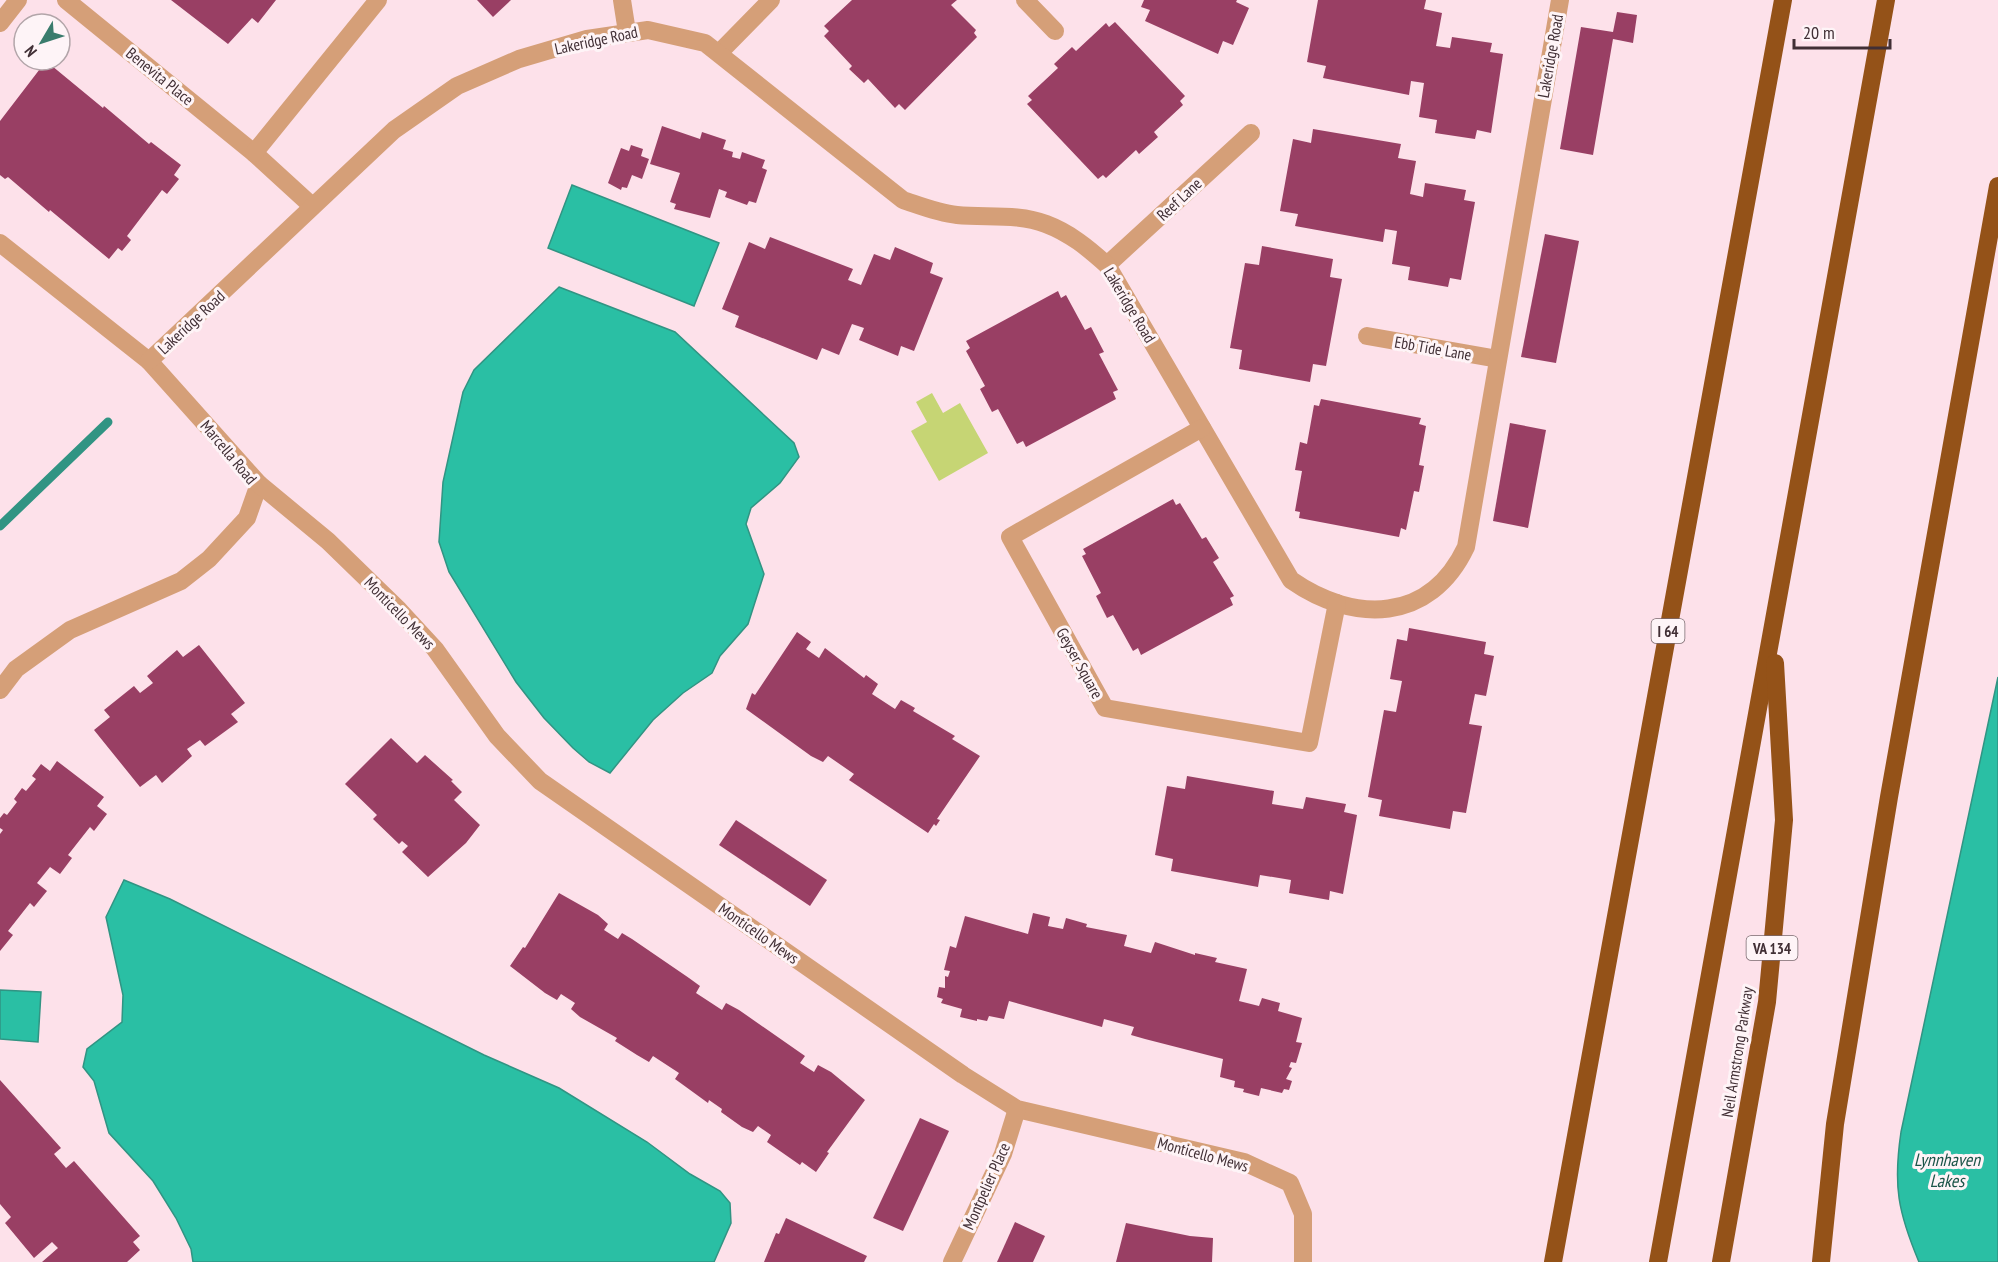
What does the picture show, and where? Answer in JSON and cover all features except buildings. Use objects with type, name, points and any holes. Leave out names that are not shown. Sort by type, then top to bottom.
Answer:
[{"type":"highway","name":"I 64","points":[[1552,1262],[1783,0]]},
{"type":"highway","points":[[1658,1262],[1774,631],[1886,0]]},
{"type":"highway","points":[[1821,1262],[1835,1124],[1887,809],[1998,186]]},
{"type":"highway","name":"Neil Armstrong Parkway","points":[[1720,1262],[1767,1002],[1784,820],[1774,631]]},
{"type":"street","points":[[0,22],[18,0]]},
{"type":"street","name":"Benevita Place","points":[[66,0],[254,153],[312,207]]},
{"type":"street","points":[[254,153],[378,0]]},
{"type":"street","points":[[622,0],[627,32]]},
{"type":"street","points":[[719,53],[771,0]]},
{"type":"street","points":[[1025,0],[1055,31]]},
{"type":"street","name":"Lakeridge Road","points":[[149,361],[394,130],[458,86],[519,59],[587,39],[627,32],[659,31],[698,40],[719,53],[903,200],[957,215],[1003,216],[1044,223],[1083,243],[1107,266],[1291,580],[1311,594],[1337,603],[1386,609],[1420,601],[1445,580],[1457,566],[1466,547],[1560,0]]},
{"type":"street","name":"Reef Lane","points":[[1107,266],[1251,134]]},
{"type":"street","name":"Marcella Road","points":[[0,243],[149,361],[259,484],[247,518],[209,559],[181,581],[70,630],[16,669],[0,690]]},
{"type":"street","name":"Ebb Tide Lane","points":[[1367,336],[1498,359]]},
{"type":"street","name":"Geyser Square","points":[[1202,428],[1010,537],[1106,708],[1309,743],[1337,603]]},
{"type":"street","name":"Monticello Mews","points":[[259,484],[328,541],[406,618],[435,649],[497,736],[540,782],[963,1075],[1017,1109],[1244,1162],[1290,1184],[1303,1214],[1303,1262]]},
{"type":"street","name":"Montpelier Place","points":[[952,1262],[1003,1154],[1017,1109]]},
{"type":"shaded area","points":[[932,393],[943,413],[960,403],[988,453],[939,481],[911,431],[927,422],[916,402]]},
{"type":"water","points":[[572,185],[719,243],[694,306],[548,248]]},
{"type":"water","points":[[559,287],[675,332],[794,443],[799,457],[780,483],[751,508],[746,524],[764,574],[748,624],[720,656],[712,673],[683,693],[653,720],[610,773],[589,762],[573,748],[544,718],[516,682],[449,572],[439,542],[443,482],[463,392],[474,370]]},
{"type":"water","name":"Lynnhaven Lakes","points":[[1998,677],[1998,1262],[1919,1262],[1906,1228],[1899,1199],[1897,1168],[1901,1132]]},
{"type":"water","points":[[124,880],[170,899],[484,1055],[559,1088],[647,1142],[690,1174],[720,1191],[730,1203],[731,1223],[714,1262],[193,1262],[191,1249],[176,1218],[153,1181],[109,1133],[94,1081],[83,1067],[87,1049],[122,1022],[123,995],[106,917]]},
{"type":"water","points":[[0,990],[41,992],[38,1042],[0,1039]]},
{"type":"waterway","points":[[0,526],[108,422]]}]
